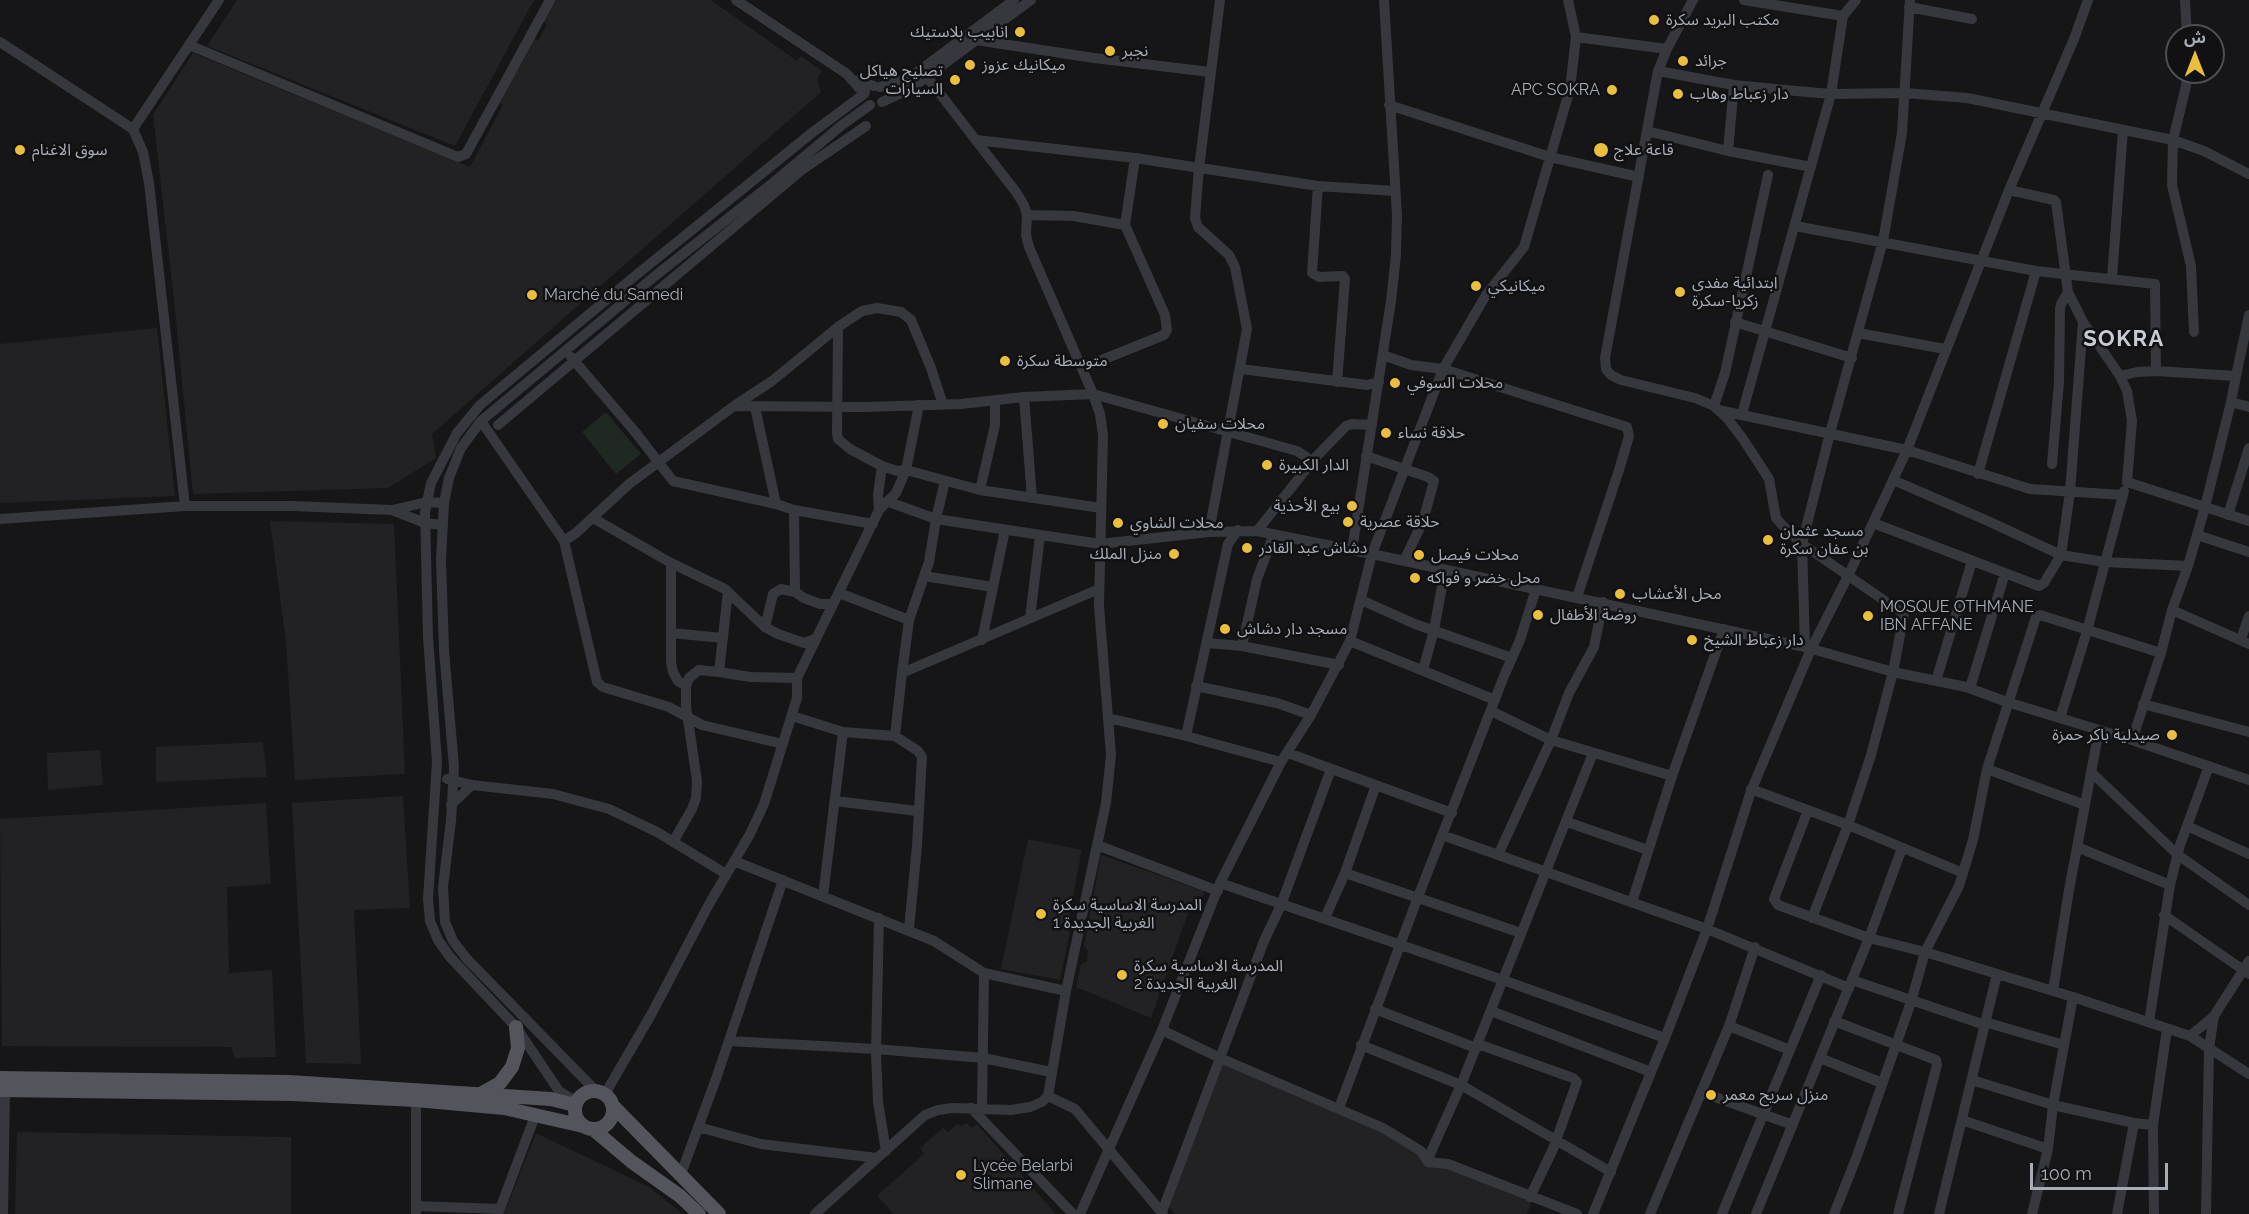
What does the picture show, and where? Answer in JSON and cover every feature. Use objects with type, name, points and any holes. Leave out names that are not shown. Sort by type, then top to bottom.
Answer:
[{"type":"main road","points":[[482,1093],[500,1083],[513,1067],[518,1048],[516,1027]]},
{"type":"main road","points":[[2,1086],[289,1082],[482,1093],[576,1103]]},
{"type":"main road","points":[[2,1086],[292,1094],[416,1100],[504,1108],[600,1129],[610,1122],[614,1111],[605,1097]]},
{"type":"main road","points":[[699,1214],[680,1196],[632,1162],[576,1117],[576,1103],[585,1093],[605,1097],[720,1214]]},
{"type":"street","points":[[133,129],[219,0]]},
{"type":"street","points":[[189,45],[458,157],[466,154],[550,0]]},
{"type":"street","points":[[736,0],[849,77],[860,80],[871,90],[884,93],[882,102]]},
{"type":"street","points":[[498,426],[574,361],[628,308],[870,105],[877,105],[900,96],[923,74],[1014,0]]},
{"type":"street","points":[[576,1103],[555,1085],[516,1027],[450,957],[433,930],[428,899],[437,779],[428,636],[425,524],[431,483],[457,433],[480,405],[774,164],[848,105],[871,90],[923,74],[976,40],[1031,0]]},
{"type":"street","points":[[1209,532],[1247,329],[1238,274],[1228,255],[1198,227],[1195,218],[1220,0]]},
{"type":"street","points":[[1352,550],[1379,382],[1396,255],[1395,191],[1384,0]]},
{"type":"street","points":[[1080,1214],[1162,1030],[1219,887],[1284,757],[1311,715],[1350,641],[1372,554],[1443,369],[1490,290],[1524,247],[1570,89],[1576,37],[1568,0]]},
{"type":"street","points":[[1693,0],[1666,49],[1658,71],[1605,358],[1606,369],[1611,375],[1621,380],[1695,398],[1716,408],[1907,450],[1978,474],[2039,490],[2123,495]]},
{"type":"street","points":[[1744,0],[1787,4],[1843,16]]},
{"type":"street","points":[[1742,414],[1831,94],[1843,16],[1856,0]]},
{"type":"street","points":[[1593,1214],[1707,929],[1752,789],[1808,648],[1848,576],[1907,450],[1945,349],[2088,0]]},
{"type":"street","points":[[2185,0],[2186,24]]},
{"type":"street","points":[[1808,648],[1802,544],[1883,241],[1902,133],[1910,4],[1972,19]]},
{"type":"street","points":[[1576,37],[1666,49]]},
{"type":"street","points":[[976,40],[1094,58],[1210,72]]},
{"type":"street","points":[[0,42],[133,129],[142,152],[148,183],[185,506]]},
{"type":"street","points":[[1658,71],[1734,86],[1831,94],[1905,93],[1967,98],[2173,141],[2204,151],[2249,174]]},
{"type":"street","points":[[815,1214],[925,1115],[938,1110],[976,1108],[1011,1110],[1030,1107],[1042,1102],[1048,1096],[1066,991],[1106,803],[1111,755],[1099,589],[1103,435],[1100,414],[1029,247],[1026,235],[1027,215],[1016,192],[923,74]]},
{"type":"street","points":[[848,105],[852,92],[849,77]]},
{"type":"street","points":[[2186,84],[2173,141],[2172,185],[2190,266],[2194,332]]},
{"type":"street","points":[[1728,152],[1734,86]]},
{"type":"street","points":[[870,105],[866,100],[871,90]]},
{"type":"street","points":[[1389,105],[1550,157],[1639,177]]},
{"type":"street","points":[[681,263],[782,174],[866,126]]},
{"type":"street","points":[[2112,278],[2123,130]]},
{"type":"street","points":[[1647,131],[1728,152],[1811,167]]},
{"type":"street","points":[[976,140],[1135,158],[1318,186],[1395,191]]},
{"type":"street","points":[[1082,368],[1164,336],[1167,330],[1165,315],[1125,225],[1135,158]]},
{"type":"street","points":[[774,164],[782,174]]},
{"type":"street","points":[[1716,408],[1768,175]]},
{"type":"street","points":[[1318,186],[1312,273],[1319,277],[1342,276],[1345,279],[1338,382]]},
{"type":"street","points":[[2009,190],[2054,200],[2057,204],[2068,292],[2083,322],[2120,375],[2127,391],[2132,421],[2127,482],[2087,631],[2060,718]]},
{"type":"street","points":[[1027,215],[1074,216],[1125,225]]},
{"type":"street","points":[[1795,226],[2036,271],[2155,284],[2156,371]]},
{"type":"street","points":[[669,250],[681,263]]},
{"type":"street","points":[[1978,474],[2036,271]]},
{"type":"street","points":[[616,292],[628,308]]},
{"type":"street","points":[[2052,464],[2059,370],[2060,309],[2068,292]]},
{"type":"street","points":[[628,308],[565,350],[470,433],[449,478],[444,503],[441,560],[444,650],[454,780],[443,909],[445,921],[453,941],[488,981],[605,1097],[750,834],[764,804],[798,698],[797,678],[879,510],[878,495],[882,466]]},
{"type":"street","points":[[564,541],[659,461],[772,381],[838,327],[869,308],[891,309],[901,312],[911,320],[919,334],[943,405]]},
{"type":"street","points":[[2132,740],[2205,507],[2231,402],[2249,315]]},
{"type":"street","points":[[1735,322],[1852,358]]},
{"type":"street","points":[[1873,523],[2042,585],[2061,555],[2070,492],[2083,322]]},
{"type":"street","points":[[838,327],[838,439],[855,452],[897,471],[906,470],[980,490],[1101,508]]},
{"type":"street","points":[[1858,333],[1945,349]]},
{"type":"street","points":[[565,350],[676,483],[776,504],[794,510],[873,524]]},
{"type":"street","points":[[1383,355],[1411,365],[1443,369],[1627,428],[1629,436],[1620,470],[1577,597]]},
{"type":"street","points":[[1241,369],[1367,386],[1379,382]]},
{"type":"street","points":[[2120,375],[2156,371],[2236,376]]},
{"type":"street","points":[[734,406],[943,405],[1024,397],[1093,394],[1297,452],[1311,462]]},
{"type":"street","points":[[1024,397],[1032,498]]},
{"type":"street","points":[[980,490],[995,424],[995,400]]},
{"type":"street","points":[[2231,402],[2249,407]]},
{"type":"street","points":[[879,510],[896,494],[906,470],[919,405]]},
{"type":"street","points":[[755,407],[776,504]]},
{"type":"street","points":[[1716,408],[1743,439],[1768,479],[1776,518],[1802,544],[1904,613],[1905,619],[1879,728],[1848,825],[1812,918]]},
{"type":"street","points":[[481,421],[564,541],[597,682],[603,687],[669,707],[688,719],[726,732],[783,744]]},
{"type":"street","points":[[1257,531],[1311,462],[1346,426],[1371,424]]},
{"type":"street","points":[[2228,516],[2249,448]]},
{"type":"street","points":[[1366,456],[1433,480],[1423,521],[1404,561]]},
{"type":"street","points":[[1893,480],[2061,555],[2105,562],[2188,566]]},
{"type":"street","points":[[895,736],[909,620],[929,562],[945,481]]},
{"type":"street","points":[[2127,482],[2249,521]]},
{"type":"street","points":[[0,519],[185,506],[293,506],[392,510],[427,502],[444,503]]},
{"type":"street","points":[[889,502],[936,519],[1100,544],[1238,530],[1274,534],[1372,554],[1724,629],[1808,648],[1893,672],[1970,688],[2249,780]]},
{"type":"street","points":[[392,510],[425,524],[443,525]]},
{"type":"street","points":[[794,510],[795,592]]},
{"type":"street","points":[[593,518],[671,563],[728,592],[765,627],[804,643],[815,639]]},
{"type":"street","points":[[982,640],[1005,530]]},
{"type":"street","points":[[1186,736],[1228,544],[1238,530]]},
{"type":"street","points":[[1242,646],[1257,579],[1274,534]]},
{"type":"street","points":[[2197,535],[2249,552]]},
{"type":"street","points":[[1030,618],[1040,536]]},
{"type":"street","points":[[1936,681],[1972,561]]},
{"type":"street","points":[[671,563],[670,633],[673,672],[678,681],[686,686]]},
{"type":"street","points":[[1423,670],[1434,630],[1445,570]]},
{"type":"street","points":[[1970,688],[2005,573]]},
{"type":"street","points":[[924,576],[993,587]]},
{"type":"street","points":[[765,627],[773,594],[781,589],[795,592],[820,604],[833,604]]},
{"type":"street","points":[[902,673],[1099,589]]},
{"type":"street","points":[[1339,1108],[1418,897],[1520,640],[1536,589]]},
{"type":"street","points":[[719,672],[728,592]]},
{"type":"street","points":[[839,593],[909,620]]},
{"type":"street","points":[[1361,600],[1415,624],[1512,658]]},
{"type":"street","points":[[1498,855],[1551,740],[1569,693],[1594,647],[1603,602]]},
{"type":"street","points":[[2172,610],[2245,642],[2249,616]]},
{"type":"street","points":[[1834,1214],[1911,1001],[1925,952],[1959,886],[1973,840],[1987,769],[2007,702],[2037,616],[2161,653]]},
{"type":"street","points":[[1632,902],[1672,777],[1724,629]]},
{"type":"street","points":[[670,633],[723,638]]},
{"type":"street","points":[[1350,641],[1495,700]]},
{"type":"street","points":[[1207,643],[1242,646],[1339,665]]},
{"type":"street","points":[[674,842],[696,798],[697,781],[688,719],[686,686],[688,678],[699,670],[750,677],[797,678]]},
{"type":"street","points":[[1196,686],[1276,703],[1311,715]]},
{"type":"street","points":[[2143,704],[2249,732]]},
{"type":"street","points":[[1491,711],[1551,740],[1672,777]]},
{"type":"street","points":[[792,716],[843,732],[895,736],[918,751],[922,757],[909,929]]},
{"type":"street","points":[[1108,718],[1331,769],[1452,813]]},
{"type":"street","points":[[2053,991],[2099,730]]},
{"type":"street","points":[[823,896],[843,732]]},
{"type":"street","points":[[1427,1161],[1477,1046],[1593,753]]},
{"type":"street","points":[[2149,1022],[2170,885],[2187,826],[2209,766]]},
{"type":"street","points":[[1048,1096],[1075,1109],[1162,1213],[1331,769]]},
{"type":"street","points":[[1987,769],[2085,805]]},
{"type":"street","points":[[2091,772],[2178,855],[2249,905]]},
{"type":"street","points":[[437,779],[553,794],[609,810],[674,842],[726,874]]},
{"type":"street","points":[[435,806],[452,805],[472,785]]},
{"type":"street","points":[[1325,918],[1345,873],[1376,785]]},
{"type":"street","points":[[1752,789],[1848,825],[1963,873]]},
{"type":"street","points":[[835,801],[917,811]]},
{"type":"street","points":[[1808,810],[1774,899],[1778,905],[1869,938],[1925,952],[2073,997],[2190,1036],[2249,1074]]},
{"type":"street","points":[[1567,822],[1648,850]]},
{"type":"street","points":[[2187,826],[2249,854]]},
{"type":"street","points":[[1442,835],[1707,929],[1821,975],[1985,1024],[2064,1044]]},
{"type":"street","points":[[1097,845],[1219,887],[1325,918],[1665,1038]]},
{"type":"street","points":[[2077,847],[2170,885]]},
{"type":"street","points":[[1756,1214],[1869,938],[1902,848]]},
{"type":"street","points":[[734,861],[909,929],[934,941],[984,973],[1066,991]]},
{"type":"street","points":[[1345,873],[1521,933]]},
{"type":"street","points":[[681,1174],[783,880]]},
{"type":"street","points":[[2164,915],[2247,968],[2214,1016],[2190,1036]]},
{"type":"street","points":[[879,918],[876,1049],[882,1154]]},
{"type":"street","points":[[1650,1214],[1729,1026],[1755,947]]},
{"type":"street","points":[[976,1108],[983,1058],[984,973]]},
{"type":"street","points":[[1940,1214],[1997,974]]},
{"type":"street","points":[[1722,1214],[1821,975]]},
{"type":"street","points":[[2032,1214],[2048,1149],[2053,1105],[2073,997]]},
{"type":"street","points":[[1375,1009],[1576,1081],[1576,1088],[1556,1141],[1530,1197]]},
{"type":"street","points":[[1491,1011],[1651,1072]]},
{"type":"street","points":[[2206,1214],[2209,1048],[2214,1016]]},
{"type":"street","points":[[1834,1021],[1936,1060],[1937,1065],[1898,1214]]},
{"type":"street","points":[[1729,1026],[1790,1050]]},
{"type":"street","points":[[2154,1214],[2153,1125],[2167,1029]]},
{"type":"street","points":[[1162,1030],[1220,1058],[1391,1132],[1421,1151],[1427,1161]]},
{"type":"street","points":[[729,1041],[876,1049],[983,1058],[1051,1072]]},
{"type":"street","points":[[1361,1045],[1461,1085],[1611,1172]]},
{"type":"street","points":[[1820,1058],[1882,1083]]},
{"type":"street","points":[[1972,1080],[2053,1105],[2153,1125]]},
{"type":"street","points":[[2,1086],[3,1214]]},
{"type":"street","points":[[1701,1092],[1793,1125]]},
{"type":"street","points":[[416,1100],[416,1210],[499,1211],[535,1116]]},
{"type":"street","points":[[976,1108],[1073,1214]]},
{"type":"street","points":[[1962,1120],[2048,1149]]},
{"type":"street","points":[[2117,1214],[2134,1123]]},
{"type":"street","points":[[698,1127],[761,1144],[882,1154]]},
{"type":"street","points":[[1427,1161],[1448,1164],[1577,1214]]},
{"type":"shaded area","points":[[237,0],[534,0],[455,146],[207,46]]},
{"type":"shaded area","points":[[551,0],[711,0],[797,61],[801,56],[822,71],[817,79],[821,92],[432,434],[436,458],[388,488],[193,494],[153,115],[193,53],[470,167],[503,105],[497,101],[530,37],[538,41],[547,24],[541,20]]},
{"type":"shaded area","points":[[157,328],[175,496],[0,503],[0,344]]},
{"type":"shaded area","points":[[606,412],[641,454],[616,474],[582,432]]},
{"type":"shaded area","points":[[270,521],[394,524],[405,774],[295,780],[286,642]]},
{"type":"shaded area","points":[[263,742],[267,777],[156,782],[156,747]]},
{"type":"shaded area","points":[[100,750],[103,785],[48,790],[47,753]]},
{"type":"shaded area","points":[[403,796],[410,908],[354,910],[361,1064],[306,1063],[292,803]]},
{"type":"shaded area","points":[[266,803],[271,884],[227,887],[229,973],[272,970],[276,1057],[235,1058],[231,1047],[2,1046],[0,819]]},
{"type":"shaded area","name":"المدرسة الاساسية سكرة الغربية الجديدة 1","points":[[1028,839],[1082,850],[1067,926],[1070,932],[1060,980],[1001,969]]},
{"type":"shaded area","points":[[1101,855],[1204,891],[1202,900],[1195,897],[1192,902],[1151,1018],[1076,987],[1081,964],[1087,961],[1088,951],[1084,946]]},
{"type":"shaded area","points":[[1221,1061],[1336,1108],[1423,1153],[1533,1199],[1527,1214],[1175,1214],[1166,1203]]},
{"type":"shaded area","name":"Lycée Belarbi Slimane","points":[[967,1123],[971,1128],[977,1124],[1056,1214],[894,1214],[877,1196],[924,1154],[920,1148],[943,1128],[948,1132],[958,1124],[961,1126]]},
{"type":"shaded area","points":[[17,1132],[291,1137],[291,1214],[15,1214]]},
{"type":"shaded area","points":[[536,1133],[649,1187],[683,1214],[504,1214]]},
{"type":"place","name":"مكتب البريد سكرة","points":[[1654,20]]},
{"type":"place","name":"انابيب بلاستيك","points":[[1020,32]]},
{"type":"place","name":"نجبر","points":[[1110,51]]},
{"type":"place","name":"جرائد","points":[[1683,61]]},
{"type":"place","name":"ميكانيك عزوز","points":[[970,65]]},
{"type":"place","name":"تصليح هياكل السيارات","points":[[955,80]]},
{"type":"place","name":"APC SOKRA","points":[[1612,90]]},
{"type":"place","name":"دار زعباط وهاب","points":[[1678,94]]},
{"type":"place","name":"سوق الاغنام","points":[[20,150]]},
{"type":"place","name":"قاعة علاج","points":[[1601,150]]},
{"type":"place","name":"ميكانيكي","points":[[1476,286]]},
{"type":"place","name":"ابتدائية مفدي زكريا-سكرة","points":[[1680,292]]},
{"type":"place","name":"Marché du Samedi","points":[[532,295]]},
{"type":"place","name":"متوسطة سكرة","points":[[1005,361]]},
{"type":"place","name":"محلات السوفي","points":[[1395,383]]},
{"type":"place","name":"محلات سفيان","points":[[1163,424]]},
{"type":"place","name":"حلاقة نساء","points":[[1386,433]]},
{"type":"place","name":"الدار الكبيرة","points":[[1267,465]]},
{"type":"place","name":"بيع الأحذية","points":[[1352,506]]},
{"type":"place","name":"حلاقة عصرية","points":[[1348,522]]},
{"type":"place","name":"محلات الشاوي","points":[[1118,523]]},
{"type":"place","name":"مسجد عثمان بن عفان سكرة","points":[[1768,540]]},
{"type":"place","name":"دشاش عبد القادر","points":[[1247,548]]},
{"type":"place","name":"منزل الملك","points":[[1174,554]]},
{"type":"place","name":"محلات فيصل","points":[[1419,555]]},
{"type":"place","name":"محل خضر و فواكه","points":[[1415,578]]},
{"type":"place","name":"محل الأعشاب","points":[[1620,594]]},
{"type":"place","name":"روضة الأطفال","points":[[1538,615]]},
{"type":"place","name":"MOSQUE OTHMANE IBN AFFANE","points":[[1868,616]]},
{"type":"place","name":"مسجد دار دشاش","points":[[1225,629]]},
{"type":"place","name":"دار زعباط الشيخ","points":[[1692,640]]},
{"type":"place","name":"صيدلية باكر حمزة","points":[[2172,735]]},
{"type":"place","name":"المدرسة الاساسية سكرة الغربية الجديدة 1","points":[[1041,914]]},
{"type":"place","name":"المدرسة الاساسية سكرة الغربية الجديدة 2","points":[[1122,975]]},
{"type":"place","name":"منزل سريح معمر","points":[[1711,1095]]},
{"type":"place","name":"Lycée Belarbi Slimane","points":[[961,1175]]},
{"type":"district","name":"SOKRA","points":[[2124,339]]}]
